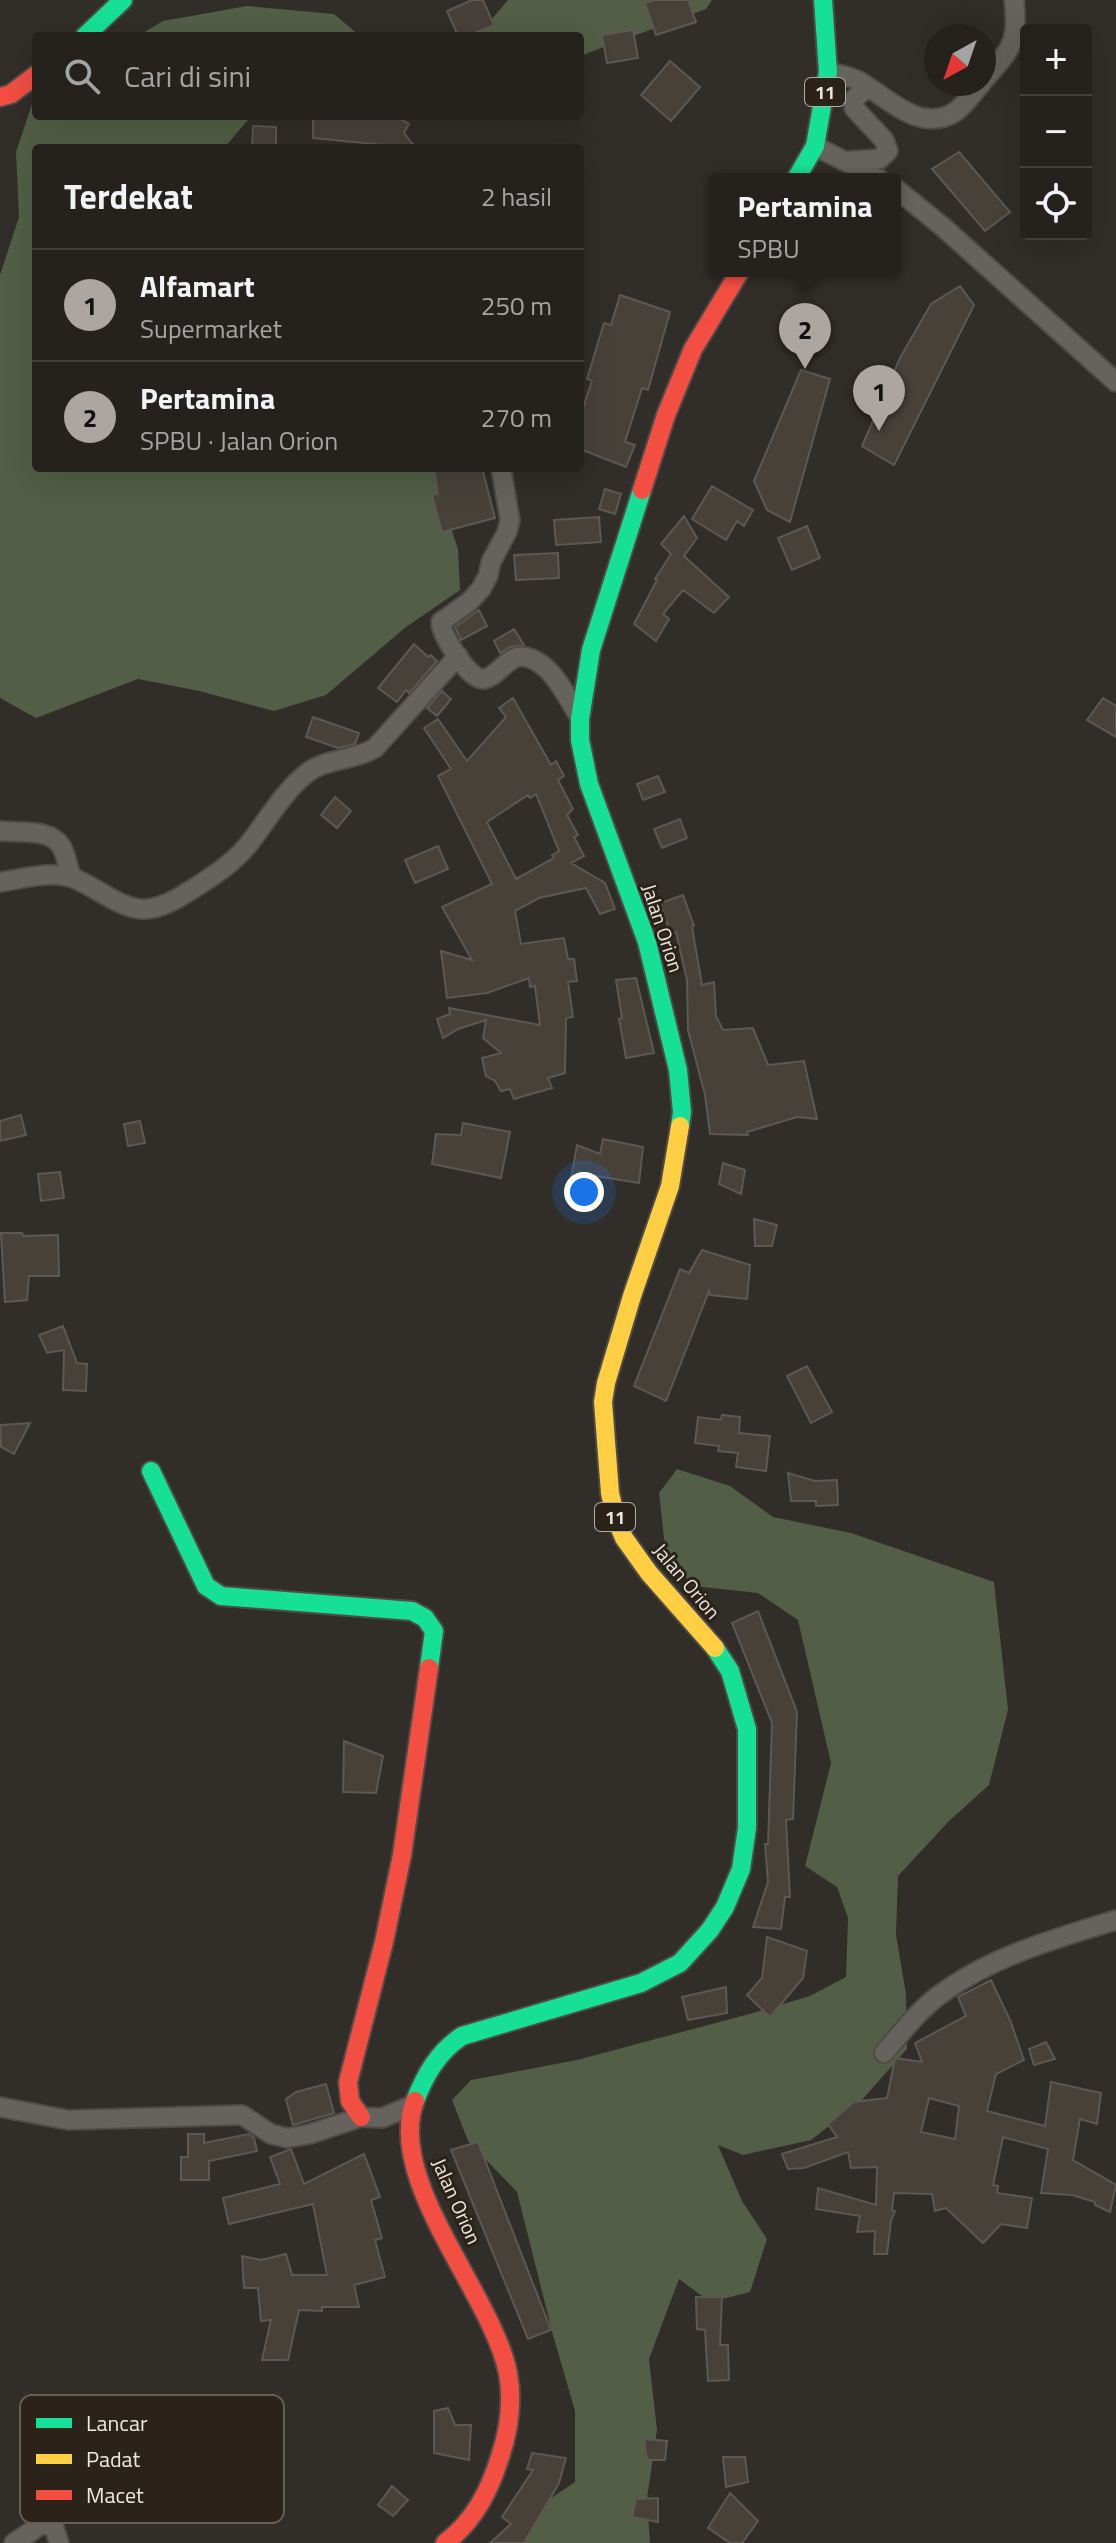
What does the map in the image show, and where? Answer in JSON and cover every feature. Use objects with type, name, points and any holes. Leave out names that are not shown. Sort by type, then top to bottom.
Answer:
[{"type":"main road","points":[[89,32],[123,0]]},
{"type":"main road","name":"11","points":[[799,173],[815,146],[828,72],[823,0]]},
{"type":"main road","points":[[0,97],[11,94],[32,78]]},
{"type":"main road","name":"Jalan Orion","points":[[445,2543],[470,2523],[493,2478],[509,2424],[511,2390],[493,2322],[445,2235],[420,2181],[411,2149],[410,2117],[422,2080],[441,2052],[462,2036],[641,1983],[680,1963],[710,1930],[733,1891],[741,1869],[747,1828],[747,1729],[730,1671],[715,1647],[649,1573],[624,1538],[610,1493],[603,1402],[606,1383],[670,1186],[682,1112],[678,1070],[662,997],[647,942],[589,784],[582,756],[580,719],[591,650],[666,415],[688,359],[736,277]]},
{"type":"main road","points":[[151,1471],[198,1572],[206,1586],[221,1596],[412,1611],[425,1618],[434,1631],[402,1855],[384,1942],[348,2082],[350,2105],[361,2117]]},
{"type":"street","points":[[996,65],[1015,37],[1014,0]]},
{"type":"street","points":[[828,72],[851,78],[910,114],[941,118],[963,105],[970,96]]},
{"type":"street","points":[[848,161],[880,159],[888,151],[884,140],[854,108],[854,99],[870,89]]},
{"type":"street","points":[[815,146],[869,173]]},
{"type":"street","points":[[901,193],[1116,382]]},
{"type":"street","points":[[502,472],[510,520],[507,532],[481,589],[441,622],[441,630],[479,680],[486,679],[516,657],[526,657],[542,665],[554,677],[580,719]]},
{"type":"street","points":[[0,882],[43,876],[71,877],[141,910],[178,899],[227,866],[307,773],[324,764],[364,755],[375,748],[458,656]]},
{"type":"street","points":[[0,831],[44,834],[54,839],[61,846],[71,877]]},
{"type":"street","points":[[884,2053],[915,2016],[955,1985],[987,1967],[1045,1942],[1116,1920]]},
{"type":"street","points":[[0,2107],[68,2120],[242,2115],[271,2134],[287,2138],[310,2134],[361,2117],[382,2118],[413,2105]]},
{"type":"street","points":[[14,2543],[42,2524],[54,2527],[59,2543]]},
{"type":"green space","points":[[508,0],[712,0],[706,9],[584,55],[584,32],[475,32],[492,19]]},
{"type":"green space","points":[[247,6],[334,14],[355,32],[145,32],[163,21]]},
{"type":"green space","points":[[32,104],[32,120],[248,120],[227,144],[32,144],[32,472],[440,472],[439,493],[458,549],[460,590],[406,627],[326,695],[274,711],[138,679],[36,718],[0,698],[0,275],[19,217],[16,152]]},
{"type":"green space","points":[[677,1469],[730,1486],[773,1517],[851,1533],[994,1582],[1008,1710],[989,1785],[949,1821],[898,1876],[896,1935],[906,1994],[907,2049],[861,2101],[811,2140],[743,2155],[718,2145],[742,2201],[767,2239],[750,2292],[710,2302],[679,2279],[649,2359],[657,2430],[647,2498],[650,2543],[501,2543],[521,2518],[575,2482],[575,2411],[517,2192],[468,2141],[452,2100],[471,2080],[577,2060],[753,2013],[810,1996],[846,1977],[848,1918],[837,1887],[805,1866],[831,1763],[798,1620],[758,1593],[693,1586],[666,1556],[659,1493]]},
{"type":"building","points":[[472,0],[483,0],[494,25],[477,32],[456,32],[447,11]]},
{"type":"building","points":[[688,0],[696,22],[656,35],[645,3]]},
{"type":"building","points":[[633,30],[638,58],[607,63],[602,35]]},
{"type":"building","points":[[670,61],[700,87],[671,121],[641,95]]},
{"type":"building","points":[[313,120],[402,120],[409,124],[404,133],[413,144],[375,144],[313,138]]},
{"type":"building","points":[[253,126],[276,127],[276,144],[252,144]]},
{"type":"building","points":[[959,152],[1010,212],[985,231],[932,169]]},
{"type":"building","points":[[960,286],[974,305],[894,465],[862,446],[900,358],[931,304]]},
{"type":"building","points":[[620,295],[670,312],[648,390],[642,388],[625,442],[635,445],[626,467],[584,451],[584,405],[592,381],[587,379],[604,323],[611,325]]},
{"type":"building","points":[[801,370],[830,379],[790,522],[767,510],[754,481]]},
{"type":"building","points":[[435,472],[483,472],[495,518],[442,532],[432,495],[438,494]]},
{"type":"building","points":[[712,486],[753,510],[744,526],[737,521],[726,540],[692,519]]},
{"type":"building","points":[[605,489],[621,494],[615,514],[599,509]]},
{"type":"building","points":[[684,516],[697,538],[684,556],[729,597],[714,613],[683,590],[663,614],[669,619],[656,641],[634,624],[655,579],[671,554],[661,544]]},
{"type":"building","points":[[599,517],[601,542],[556,545],[554,520]]},
{"type":"building","points":[[807,526],[820,558],[792,570],[778,538]]},
{"type":"building","points":[[558,553],[559,578],[516,580],[514,555]]},
{"type":"building","points":[[479,610],[487,626],[461,640],[455,627]]},
{"type":"building","points":[[514,629],[524,645],[510,647],[500,653],[494,641]]},
{"type":"building","points":[[414,644],[437,661],[397,702],[378,688]]},
{"type":"building","points":[[442,691],[451,699],[437,716],[427,708]]},
{"type":"building","points":[[513,698],[551,765],[556,761],[564,776],[558,780],[573,809],[567,815],[578,835],[574,837],[584,856],[571,863],[605,883],[615,909],[600,914],[586,888],[539,898],[515,911],[521,944],[564,938],[568,959],[574,959],[577,981],[568,982],[573,1017],[566,1018],[565,1073],[548,1078],[552,1088],[514,1099],[510,1089],[501,1091],[495,1081],[486,1076],[482,1058],[501,1053],[483,1038],[486,1020],[458,1029],[443,1038],[437,1019],[450,1014],[449,1008],[540,1025],[535,986],[530,987],[529,978],[487,993],[447,998],[441,951],[472,960],[442,907],[492,884],[438,776],[451,769],[424,728],[438,719],[467,761],[506,717],[499,708]],"holes":[[[536,794],[559,851],[552,855],[554,858],[516,879],[487,822],[528,795],[530,798]]]},
{"type":"building","points":[[1103,698],[1116,706],[1116,737],[1087,720]]},
{"type":"building","points":[[313,717],[359,733],[355,744],[338,748],[306,737]]},
{"type":"building","points":[[658,776],[665,792],[643,800],[637,784]]},
{"type":"building","points":[[335,797],[351,811],[337,828],[321,815]]},
{"type":"building","points":[[680,819],[687,838],[662,848],[654,829]]},
{"type":"building","points":[[438,846],[448,869],[415,883],[405,860]]},
{"type":"building","points":[[683,895],[694,926],[702,985],[714,982],[716,1016],[723,1030],[753,1028],[768,1065],[804,1061],[817,1119],[797,1117],[747,1132],[748,1135],[710,1134],[705,1095],[688,1030],[687,980],[676,932],[671,934],[660,903]]},
{"type":"building","points":[[636,978],[654,1053],[626,1058],[616,980]]},
{"type":"building","points":[[21,1115],[26,1135],[0,1141],[0,1121]]},
{"type":"building","points":[[140,1121],[145,1143],[128,1146],[124,1124]]},
{"type":"building","points":[[463,1123],[510,1132],[501,1178],[432,1164],[436,1134],[461,1135]]},
{"type":"building","points":[[603,1139],[643,1147],[639,1183],[596,1176],[594,1184],[570,1184],[577,1145],[600,1154]]},
{"type":"building","points":[[723,1163],[745,1170],[741,1194],[719,1184]]},
{"type":"building","points":[[60,1172],[64,1198],[41,1201],[38,1174]]},
{"type":"building","points":[[754,1219],[777,1225],[772,1246],[755,1246]]},
{"type":"building","points":[[1,1233],[58,1235],[59,1276],[29,1276],[27,1300],[5,1302]]},
{"type":"building","points":[[702,1250],[750,1265],[747,1299],[710,1295],[709,1291],[666,1401],[634,1386],[680,1269],[689,1273]]},
{"type":"building","points":[[63,1326],[77,1363],[87,1364],[86,1391],[63,1390],[64,1350],[47,1353],[39,1335]]},
{"type":"building","points":[[807,1366],[832,1412],[811,1423],[787,1376]]},
{"type":"building","points":[[722,1415],[740,1417],[739,1433],[770,1436],[766,1471],[736,1467],[738,1453],[718,1451],[719,1446],[695,1443],[698,1417],[721,1420]]},
{"type":"building","points":[[30,1423],[14,1454],[1,1447],[0,1425]]},
{"type":"building","points":[[788,1473],[815,1481],[837,1480],[838,1505],[816,1506],[816,1501],[791,1501]]},
{"type":"building","points":[[758,1611],[797,1712],[793,1819],[786,1820],[790,1897],[785,1897],[781,1929],[753,1927],[768,1882],[765,1844],[768,1844],[772,1723],[732,1623]]},
{"type":"building","points":[[344,1741],[383,1756],[376,1793],[343,1792]]},
{"type":"building","points":[[767,1937],[807,1951],[803,1978],[770,2017],[747,1995],[762,1978]]},
{"type":"building","points":[[991,1980],[1024,2060],[996,2074],[987,2111],[1045,2126],[1051,2082],[1101,2093],[1097,2124],[1080,2119],[1073,2160],[1116,2185],[1110,2212],[1095,2205],[1095,2202],[1072,2195],[1041,2193],[1048,2149],[1003,2137],[993,2185],[998,2186],[997,2193],[1032,2198],[1027,2228],[1001,2224],[983,2243],[946,2208],[935,2211],[932,2194],[894,2193],[892,2210],[895,2211],[887,2254],[874,2254],[875,2231],[857,2232],[860,2216],[816,2209],[818,2188],[876,2205],[877,2167],[851,2168],[848,2152],[804,2168],[788,2169],[782,2154],[837,2137],[828,2124],[854,2102],[887,2098],[895,2058],[922,2062],[915,2043],[966,2016],[958,1997]],"holes":[[[929,2098],[959,2106],[955,2139],[921,2132]]]},
{"type":"building","points":[[726,1987],[727,2013],[688,2020],[682,1997]]},
{"type":"building","points":[[1046,2042],[1055,2059],[1034,2065],[1029,2049]]},
{"type":"building","points":[[326,2084],[334,2113],[293,2125],[286,2099],[296,2092]]},
{"type":"building","points":[[188,2134],[204,2134],[204,2143],[249,2134],[254,2138],[257,2151],[209,2161],[209,2180],[181,2180],[181,2157],[188,2157]]},
{"type":"building","points":[[478,2142],[551,2330],[528,2339],[451,2150]]},
{"type":"building","points":[[291,2149],[304,2184],[364,2154],[380,2197],[371,2200],[382,2238],[375,2240],[385,2277],[354,2285],[359,2307],[299,2310],[288,2360],[262,2360],[271,2320],[261,2321],[258,2288],[244,2288],[242,2256],[261,2260],[286,2254],[292,2275],[327,2275],[313,2204],[229,2224],[223,2198],[280,2184],[270,2157]]},
{"type":"building","points":[[696,2297],[722,2297],[720,2345],[728,2345],[729,2380],[708,2381],[705,2330],[697,2329]]},
{"type":"building","points":[[448,2408],[455,2425],[471,2425],[469,2460],[434,2453],[434,2411]]},
{"type":"building","points":[[644,2439],[667,2441],[665,2460],[647,2460]]},
{"type":"building","points":[[532,2453],[566,2458],[559,2483],[524,2543],[490,2543],[511,2524],[502,2517],[533,2470],[527,2469]]},
{"type":"building","points":[[723,2457],[745,2457],[748,2482],[726,2487]]},
{"type":"building","points":[[392,2486],[408,2500],[393,2516],[378,2505]]},
{"type":"building","points":[[730,2493],[758,2521],[742,2543],[730,2543],[708,2528]]},
{"type":"building","points":[[658,2498],[658,2522],[632,2517],[636,2499]]},
{"type":"traffic: fast","points":[[89,32],[123,0]]},
{"type":"traffic: fast","points":[[799,173],[815,146],[828,72],[823,0]]},
{"type":"traffic: fast","points":[[642,490],[591,650],[580,719],[580,740],[589,784],[647,942],[678,1070],[682,1112],[680,1126]]},
{"type":"traffic: fast","points":[[151,1471],[206,1586],[221,1596],[412,1611],[425,1618],[434,1631],[429,1668]]},
{"type":"traffic: fast","points":[[415,2101],[433,2065],[462,2036],[641,1983],[680,1963],[710,1930],[725,1907],[741,1869],[747,1828],[747,1729],[730,1671],[715,1648]]},
{"type":"traffic: slow","points":[[680,1126],[670,1186],[632,1296],[603,1402],[610,1493],[624,1538],[649,1573],[715,1648]]},
{"type":"traffic: jam","points":[[0,97],[11,94],[32,78]]},
{"type":"traffic: jam","points":[[642,490],[666,415],[693,349],[736,277]]},
{"type":"traffic: jam","points":[[361,2117],[350,2101],[348,2082],[384,1942],[402,1855],[429,1668]]},
{"type":"traffic: jam","points":[[415,2101],[410,2132],[415,2166],[427,2201],[498,2342],[509,2384],[508,2426],[491,2482],[472,2515],[445,2543]]},
{"type":"place","name":"Pertamina","points":[[805,369]]},
{"type":"place","name":"Alfamart","points":[[879,431]]}]
